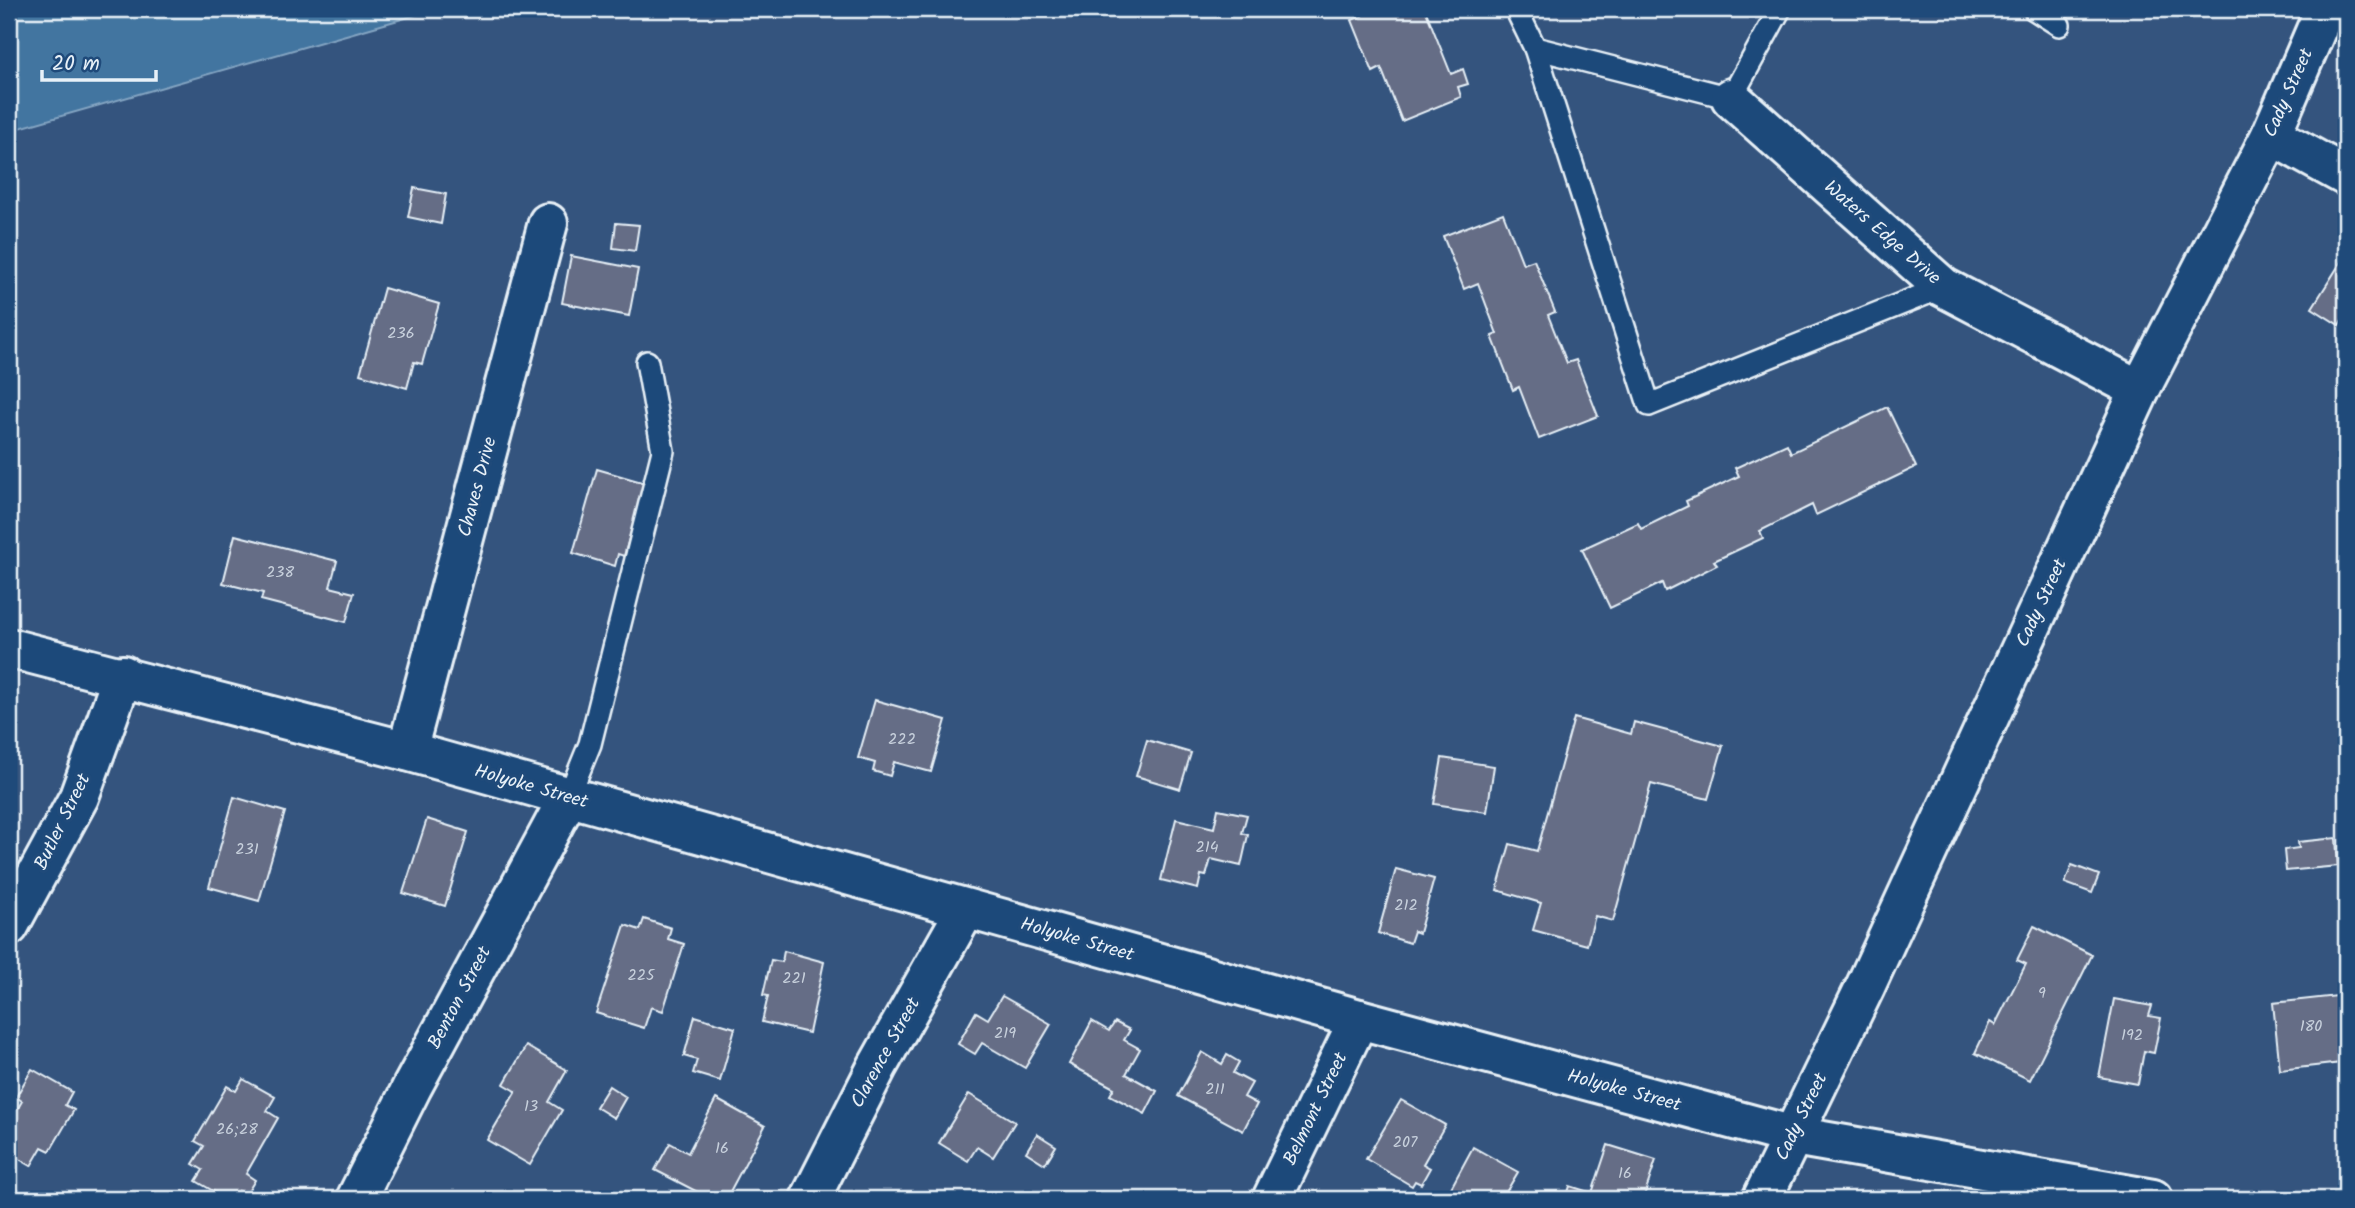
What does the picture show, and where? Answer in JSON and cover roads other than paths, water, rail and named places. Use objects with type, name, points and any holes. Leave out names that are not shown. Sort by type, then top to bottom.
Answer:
[{"type":"main road","name":"Cady Street","points":[[1762,1199],[1794,1136],[2140,390],[2271,135],[2325,9]]},
{"type":"main road","name":"Waters Edge Drive","points":[[1731,98],[1943,287],[2140,390]]},
{"type":"main road","points":[[2271,135],[2346,176]]},
{"type":"main road","name":"Chaves Drive","points":[[407,751],[548,223]]},
{"type":"main road","name":"Holyoke Street","points":[[9,648],[123,675],[407,751],[1359,1020],[1794,1136],[2131,1197]]},
{"type":"main road","name":"Butler Street","points":[[9,926],[79,797],[123,675]]},
{"type":"main road","name":"Benton Street","points":[[356,1199],[412,1087],[568,798]]},
{"type":"main road","name":"Clarence Street","points":[[810,1199],[877,1067],[966,909]]},
{"type":"main road","name":"Belmont Street","points":[[1272,1199],[1359,1020]]},
{"type":"lane","points":[[1516,9],[1535,48],[1649,405],[1943,287]]},
{"type":"lane","points":[[1535,48],[1731,98],[1780,9]]},
{"type":"lane","points":[[2034,9],[2059,25]]},
{"type":"lane","points":[[568,798],[590,744],[663,451],[647,362]]},
{"type":"water","points":[[9,9],[437,9],[9,131]]}]
